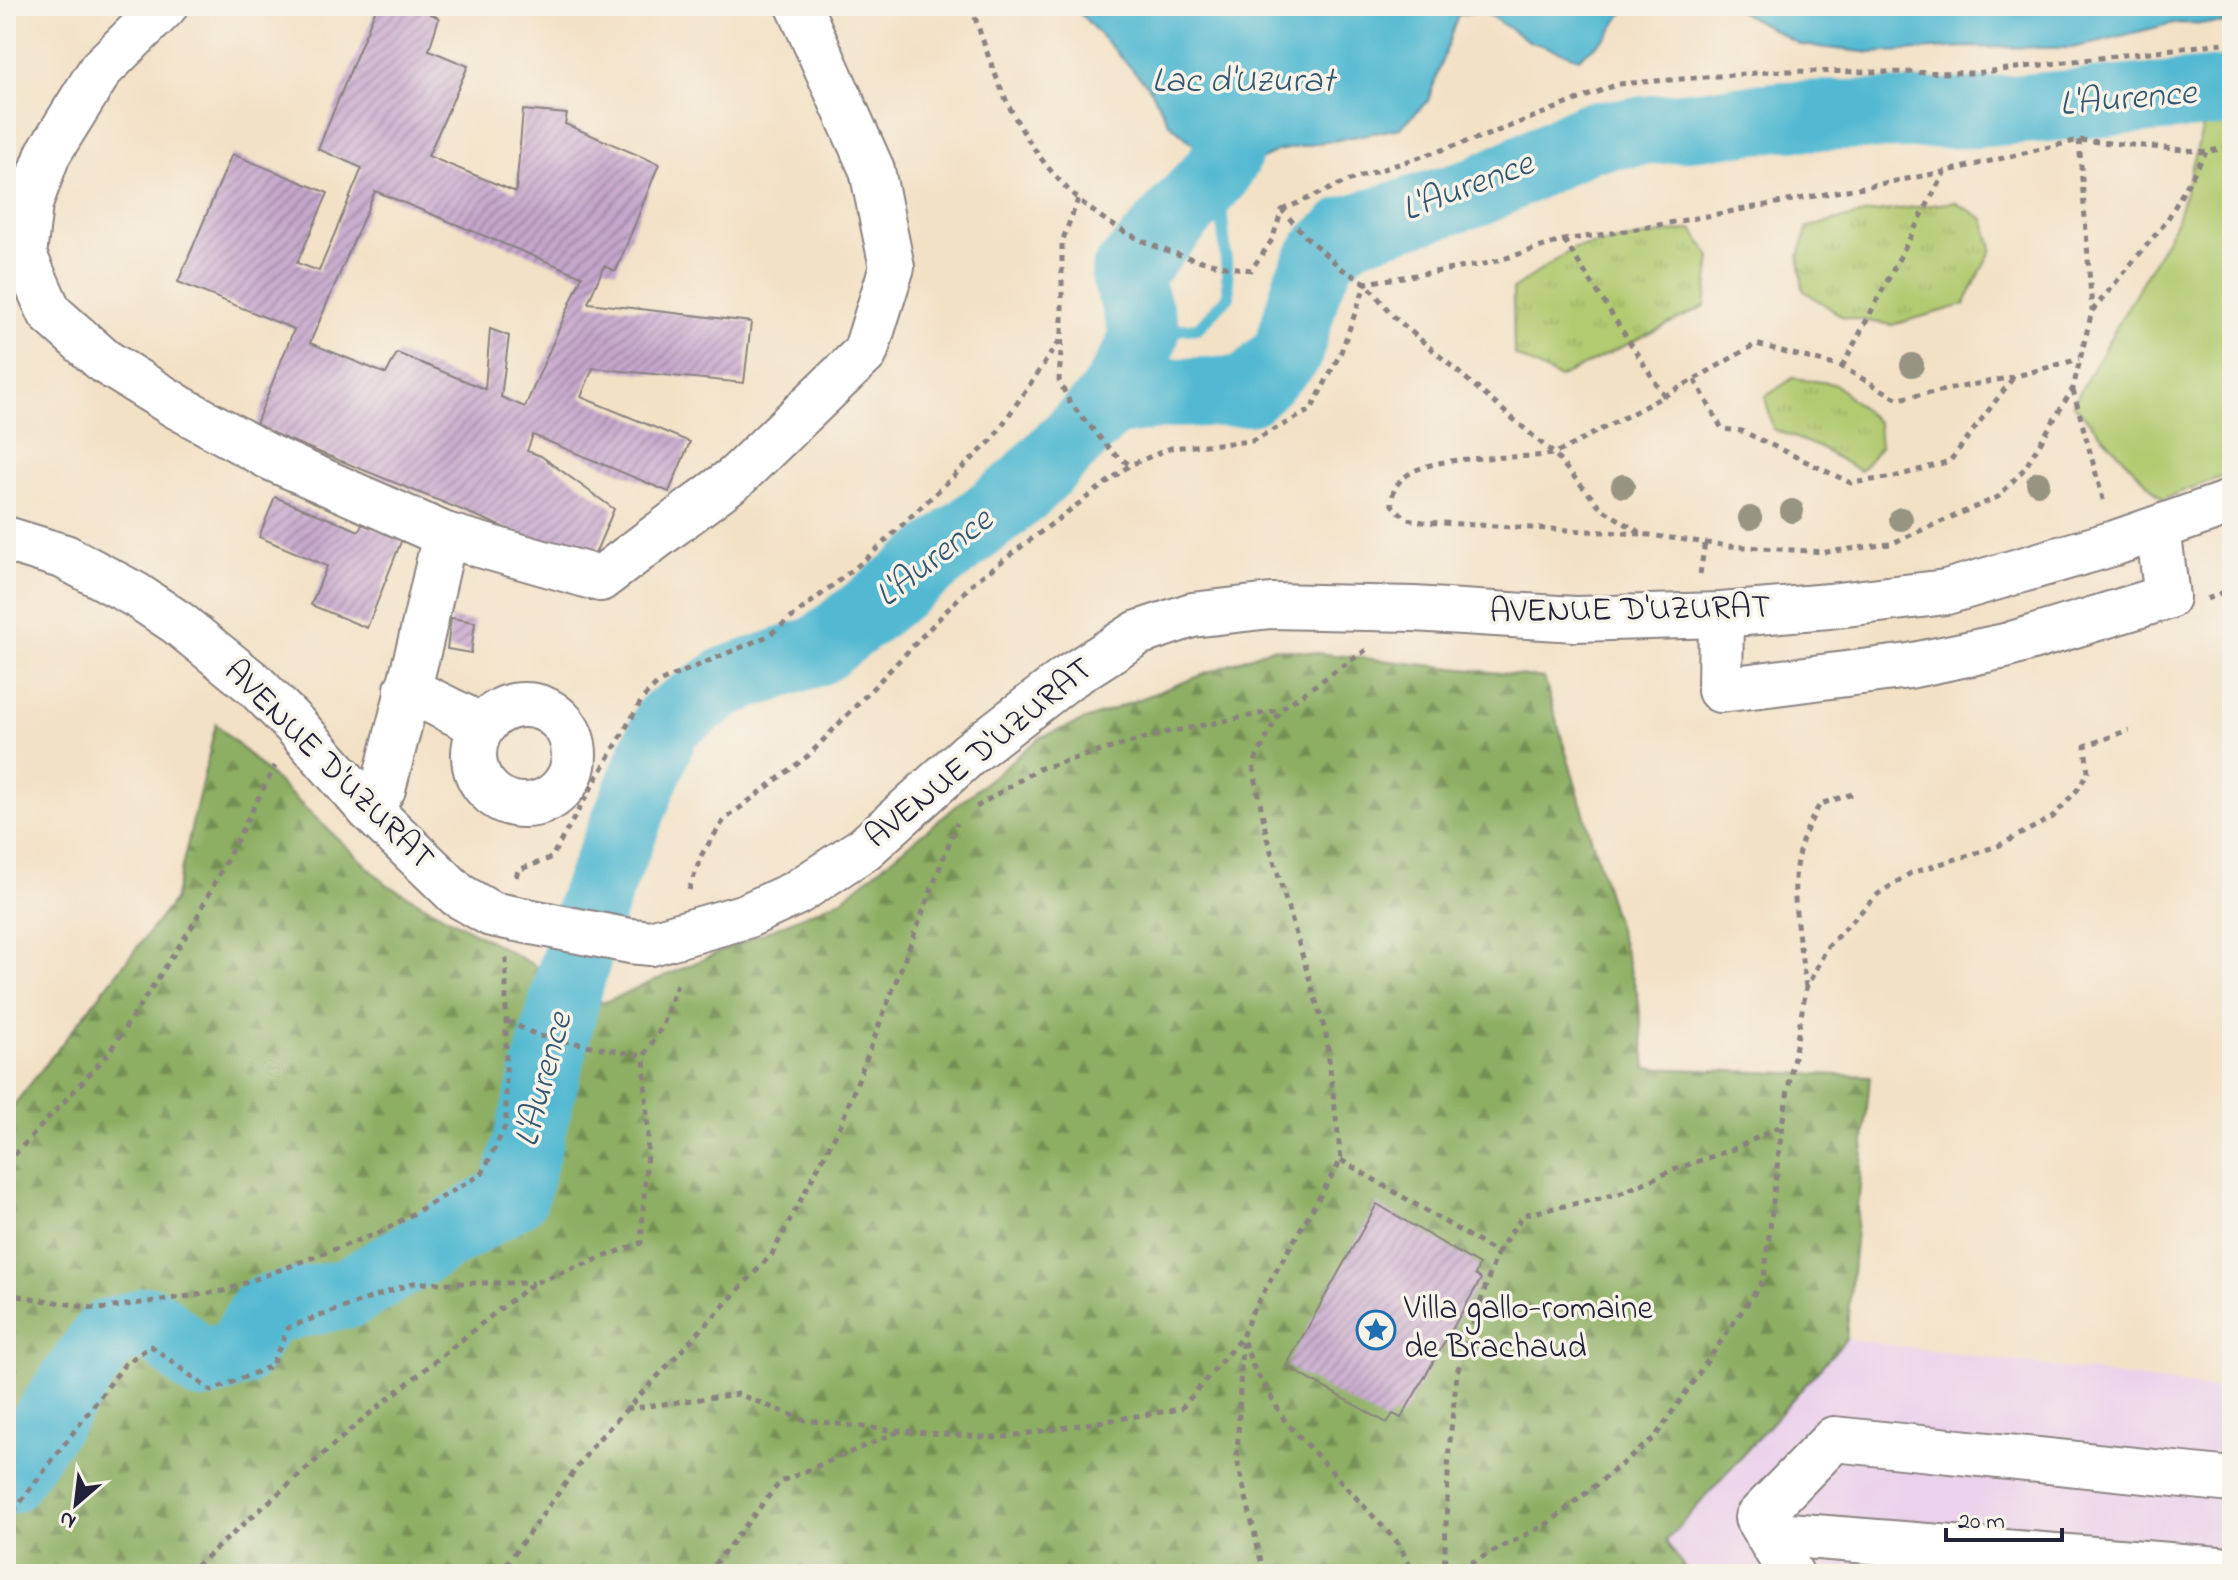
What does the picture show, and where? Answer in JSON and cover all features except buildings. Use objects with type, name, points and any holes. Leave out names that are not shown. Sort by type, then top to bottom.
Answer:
[{"type":"street","points":[[165,6],[101,69],[48,154],[30,204],[24,255],[50,313],[104,361],[178,407],[271,458],[445,535],[600,579],[736,477],[865,353],[892,267],[872,170],[799,6]]},
{"type":"street","name":"AVENUE D'UZURAT","points":[[6,539],[65,557],[136,595],[178,623],[255,685],[370,810],[458,895],[491,914],[651,943],[746,916],[808,886],[865,848],[969,754],[1066,679],[1138,633],[1192,615],[1271,606],[1414,609],[1575,619],[1721,615],[1946,592],[2115,543],[2232,502]]},
{"type":"street","points":[[1721,615],[1720,690],[1909,666],[2005,646],[2167,597],[2158,529]]},
{"type":"street","points":[[370,810],[383,789],[445,535]]},
{"type":"street","points":[[407,689],[482,726]]},
{"type":"street","points":[[1791,1574],[1757,1518],[1834,1439],[2232,1480]]},
{"type":"street","points":[[1766,1533],[2224,1566]]},
{"type":"path","points":[[971,6],[1009,107],[1037,155],[1078,199],[1129,235],[1164,252],[1211,265],[1251,270],[1272,240],[1282,210],[1350,180],[1490,134],[1618,84],[1782,71],[1975,73],[2232,42]]},
{"type":"path","points":[[1366,283],[1490,263],[1564,240],[1944,172],[2079,140],[2206,152],[2232,146]]},
{"type":"path","points":[[2079,140],[2092,311],[2073,388],[2025,468],[1998,497],[1890,544],[1826,552],[1729,546],[1642,534],[1423,522],[1407,519],[1392,505],[1391,494],[1398,481],[1411,470],[1434,463],[1553,453],[1665,397],[1756,344],[1842,367],[1898,399],[2013,377],[2079,359]]},
{"type":"path","points":[[2092,311],[2166,222],[2206,152]]},
{"type":"path","points":[[1842,367],[1944,172]]},
{"type":"path","points":[[1078,199],[1062,242],[1059,380],[1070,403],[1113,453],[1130,465]]},
{"type":"path","points":[[1282,210],[1306,237],[1342,269],[1366,283],[1393,316],[1553,453],[1602,509],[1642,534]]},
{"type":"path","points":[[1564,240],[1665,397]]},
{"type":"path","points":[[187,1574],[363,1419],[534,1283],[641,1243],[648,1137],[644,1056],[663,1025],[679,978],[685,903],[702,854],[724,820],[809,755],[973,583],[1130,465],[1171,448],[1252,441],[1311,410],[1341,352],[1366,283]]},
{"type":"path","points":[[518,870],[551,858],[643,698],[659,682],[768,636],[865,560],[992,440],[1062,337]]},
{"type":"path","points":[[1695,380],[1722,429],[1742,431],[1851,483],[1894,477],[1950,461],[2013,377]]},
{"type":"path","points":[[2073,388],[2115,543]]},
{"type":"path","points":[[972,810],[1038,769],[1164,733],[1281,709],[1352,662],[1414,609]]},
{"type":"path","points":[[626,1409],[738,1394],[804,1420],[998,1438],[1181,1409],[1242,1337],[1252,1312],[1341,1160],[1326,1034],[1267,838],[1253,765],[1281,709]]},
{"type":"path","points":[[6,1164],[108,1054],[193,925],[295,725]]},
{"type":"path","points":[[1806,988],[1828,946],[1878,894],[1911,873],[1998,846],[2053,817],[2078,789],[2088,772],[2085,746],[2129,730]]},
{"type":"path","points":[[1782,1125],[1736,1148],[1673,1170],[1619,1194],[1523,1215],[1497,1253],[1457,1372],[1449,1450],[1447,1574],[1549,1523],[1655,1437],[1764,1279],[1782,1125],[1806,988],[1796,912],[1797,858],[1820,804],[1856,793]]},
{"type":"path","points":[[499,1574],[595,1443],[772,1254],[841,1124],[959,818]]},
{"type":"path","points":[[6,1294],[99,1309],[224,1291],[383,1231],[482,1174],[506,1125],[505,917]]},
{"type":"path","points":[[506,1021],[539,1036],[644,1056]]},
{"type":"path","points":[[1341,1160],[1497,1253]]},
{"type":"path","points":[[6,1521],[125,1364],[151,1346],[211,1391],[271,1366],[289,1327],[413,1283],[534,1283]]},
{"type":"path","points":[[1242,1337],[1237,1459],[1262,1565],[1269,1574]]},
{"type":"path","points":[[1242,1337],[1253,1366],[1285,1421],[1398,1543],[1414,1574]]},
{"type":"path","points":[[707,1574],[780,1482],[901,1431]]},
{"type":"shaded area","points":[[1846,1339],[2232,1391],[2232,1574],[1689,1574],[1666,1541]]},
{"type":"green space","points":[[2232,24],[2232,473],[2162,499],[2073,404],[2177,220]]},
{"type":"green space","points":[[1955,202],[1984,219],[1992,249],[1964,305],[1892,325],[1843,317],[1803,290],[1799,256],[1808,227],[1868,213]]},
{"type":"green space","points":[[1692,229],[1711,257],[1705,306],[1559,378],[1514,355],[1513,289],[1574,248]]},
{"type":"green space","points":[[1793,378],[1835,384],[1878,423],[1880,447],[1860,471],[1818,447],[1773,429],[1765,397]]},
{"type":"green space","points":[[1272,648],[1544,678],[1638,996],[1646,1068],[1870,1076],[1846,1339],[1666,1541],[1689,1574],[6,1574],[6,1115],[174,900],[216,724],[386,884],[603,1003],[842,899],[1041,737]]},
{"type":"water","name":"Lac d'Uzurat","points":[[1073,6],[1627,6],[1608,36],[1579,58],[1529,41],[1484,12],[1458,15],[1428,101],[1400,128],[1277,151],[1252,165],[1199,149],[1169,123],[1150,88]]},
{"type":"water","points":[[1730,6],[2232,6],[2232,24],[2174,23],[2072,48],[1965,47],[1872,53],[1801,45]]},
{"type":"waterway","points":[[1109,402],[1137,356],[1145,332],[1126,274],[1218,171],[1226,157],[1280,6]]},
{"type":"waterway","name":"L'Aurence","points":[[6,1480],[107,1334],[150,1321],[202,1365],[239,1353],[264,1310],[349,1293],[514,1195],[570,979],[595,897],[667,722],[728,681],[819,650],[1022,490],[1109,402],[1171,393],[1248,391],[1288,352],[1308,283],[1323,254],[1348,231],[1477,192],[1589,137],[1782,116],[1975,113],[2232,91]]},
{"type":"waterway","points":[[1145,332],[1198,328],[1229,296],[1218,171]]},
{"type":"place","name":"Villa gallo-romaine de Brachaud","points":[[1376,1330]]}]
